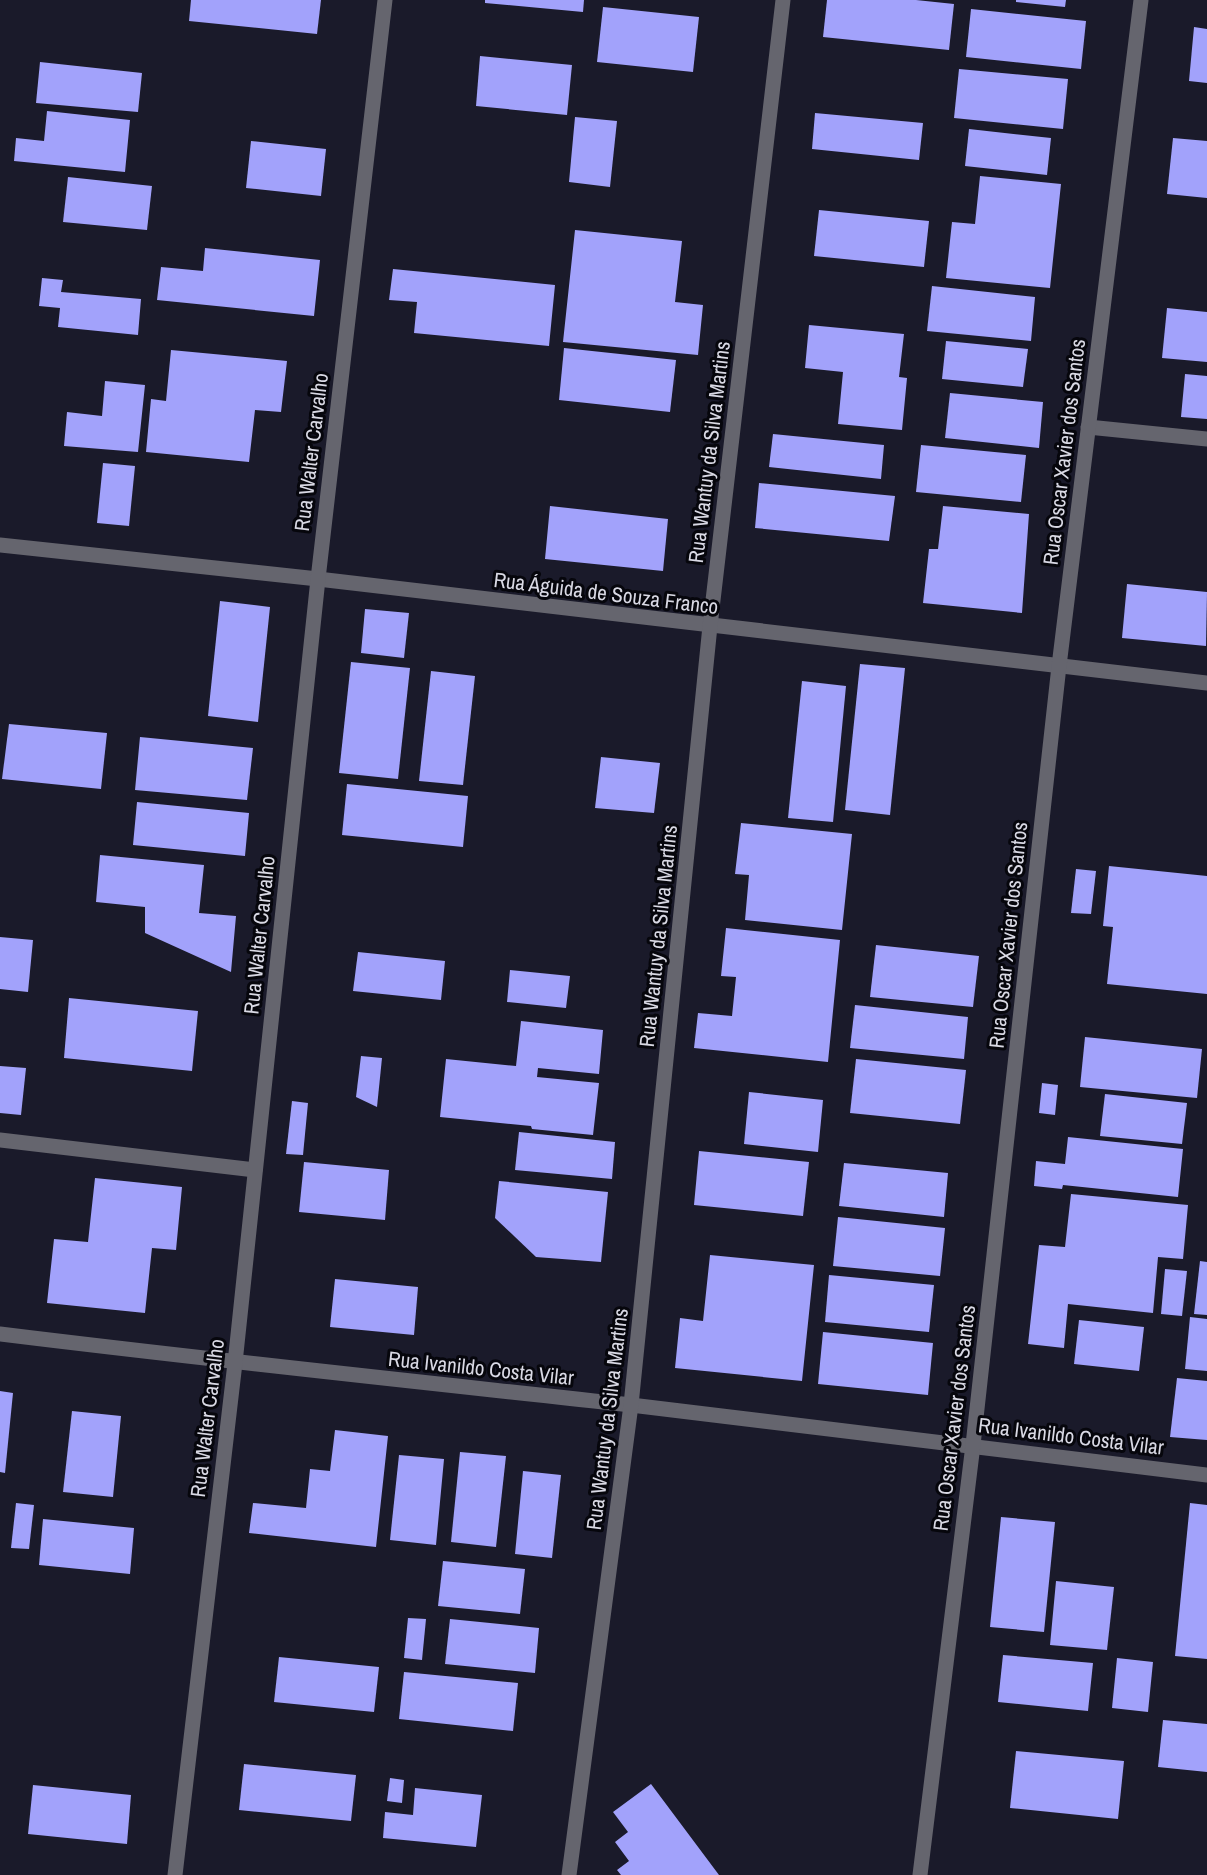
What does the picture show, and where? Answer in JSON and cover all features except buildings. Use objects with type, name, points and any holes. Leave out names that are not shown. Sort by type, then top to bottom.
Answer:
[{"type":"street","name":"Rua Walter Carvalho","points":[[175,1875],[235,1364],[318,579],[385,0]]},
{"type":"street","name":"Rua Wantuy da Silva Martins","points":[[569,1875],[631,1405],[710,626],[783,0]]},
{"type":"street","name":"Rua Oscar Xavier dos Santos","points":[[920,1875],[973,1445],[1059,666],[1141,0]]},
{"type":"street","points":[[1088,427],[1207,439]]},
{"type":"street","name":"Rua Águida de Souza Franco","points":[[0,544],[1207,683]]},
{"type":"street","points":[[0,1140],[255,1170]]},
{"type":"street","name":"Rua Ivanildo Costa Vilar","points":[[0,1335],[235,1364],[631,1405],[1207,1475]]}]
